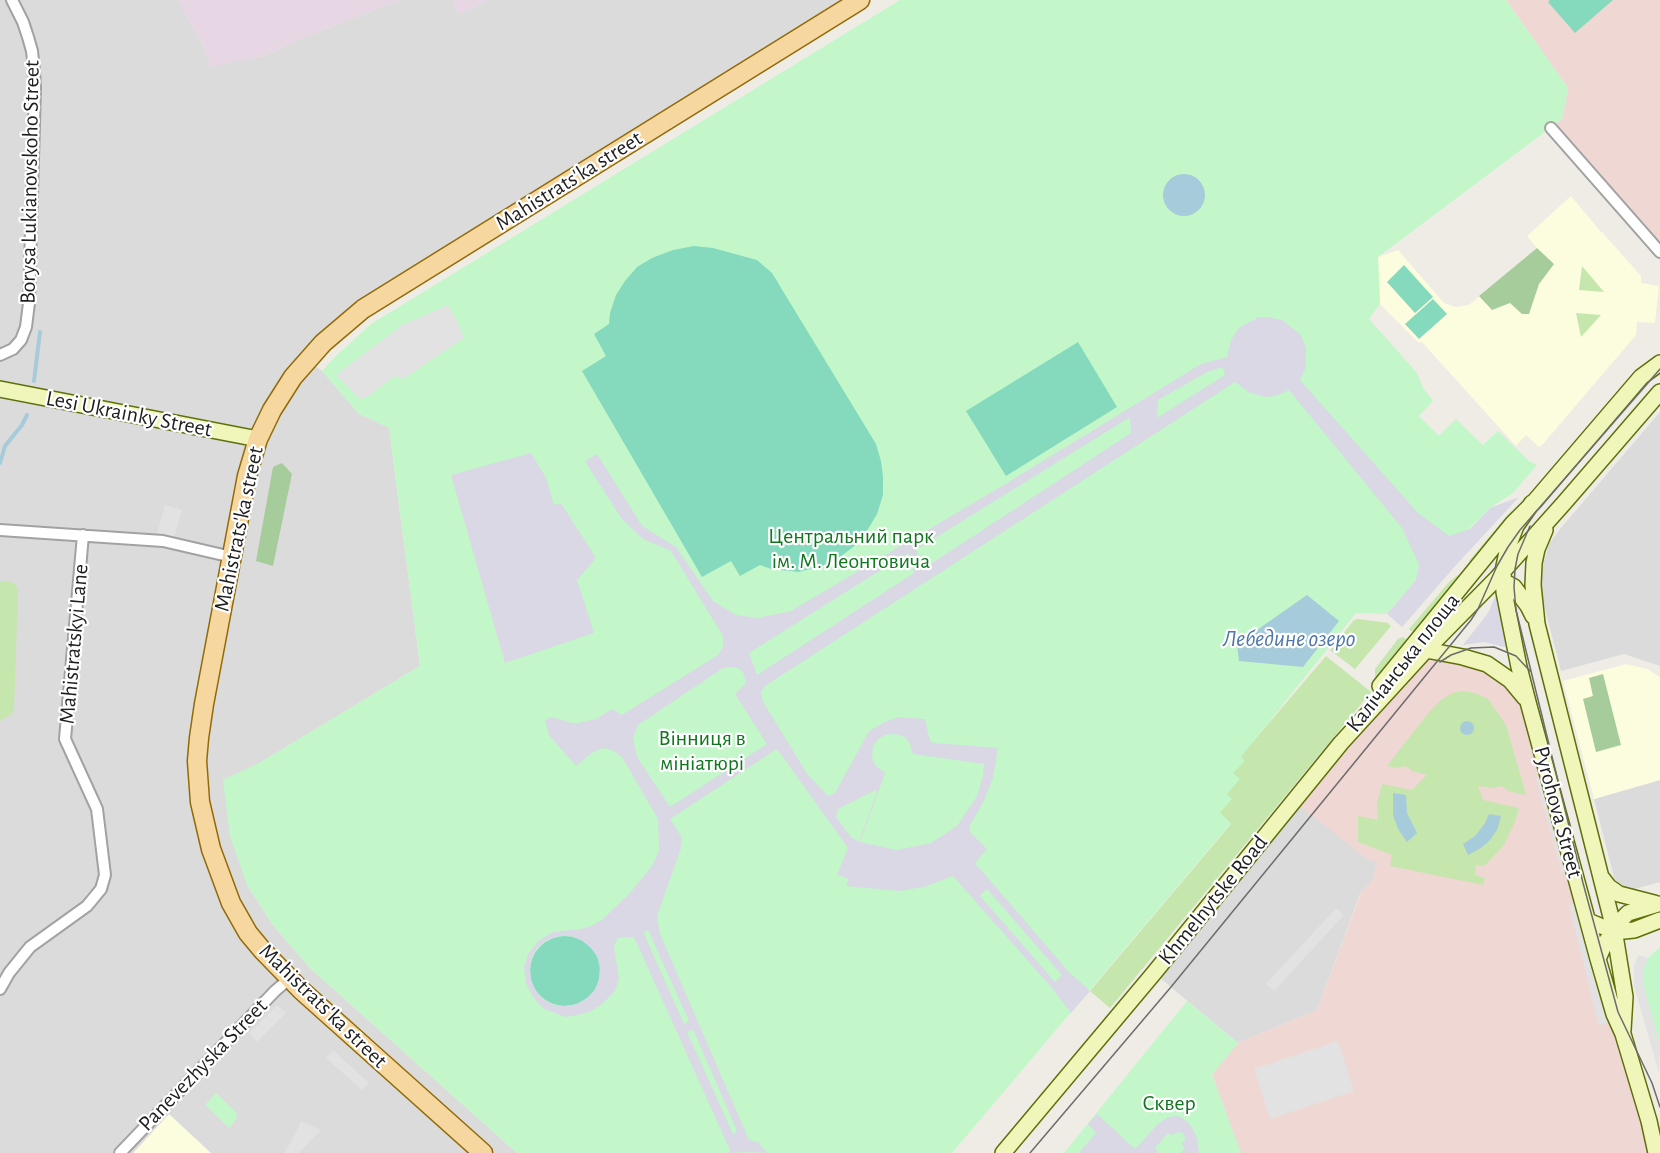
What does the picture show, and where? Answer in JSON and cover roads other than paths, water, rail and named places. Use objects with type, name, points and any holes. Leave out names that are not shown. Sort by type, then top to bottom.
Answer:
[{"type":"main road","name":"Mahistrats'ka street","points":[[483,1153],[289,979],[255,942],[231,903],[213,857],[200,802],[197,761],[201,721],[247,476],[258,439],[272,410],[293,377],[323,343],[363,309],[860,0]]},
{"type":"main road","name":"Калічанська площа","points":[[1341,743],[1375,692],[1513,523],[1641,377],[1660,363]]},
{"type":"main road","name":"Lesi Ukrainky Street","points":[[0,389],[258,439]]},
{"type":"main road","points":[[1537,624],[1533,585],[1535,556],[1543,534],[1564,503],[1660,392]]},
{"type":"main road","name":"Калічанська площа","points":[[1528,702],[1501,576],[1516,526],[1532,503]]},
{"type":"main road","name":"Калічанська площа","points":[[1426,650],[1501,576],[1564,503]]},
{"type":"main road","name":"Калічанська площа","points":[[1465,583],[1482,577],[1501,576]]},
{"type":"main road","points":[[1501,576],[1521,595],[1537,624]]},
{"type":"main road","name":"Pyrohova Street","points":[[1537,624],[1614,929]]},
{"type":"main road","name":"Калічанська площа","points":[[1426,650],[1487,664],[1510,680],[1528,702]]},
{"type":"main road","name":"Khmelnytske Road","points":[[1003,1153],[1154,973],[1341,743],[1426,650]]},
{"type":"main road","name":"Pyrohova Street","points":[[1528,702],[1598,959],[1649,1121],[1655,1150]]},
{"type":"main road","name":"Pyrohova Street","points":[[1602,878],[1619,894],[1659,904]]},
{"type":"main road","name":"Pyrohova Street","points":[[1598,959],[1614,929],[1628,913],[1659,904]]},
{"type":"main road","points":[[1588,921],[1600,927],[1624,931],[1634,930],[1660,920]]},
{"type":"main road","points":[[1614,929],[1625,997],[1623,1034]]},
{"type":"main road","points":[[1619,954],[1625,940],[1634,930]]},
{"type":"street","name":"Borysa Lukianovskoho Street","points":[[0,355],[13,349],[21,340],[26,327],[29,303],[34,70],[28,37],[12,0]]},
{"type":"street","points":[[1551,128],[1660,252]]},
{"type":"street","name":"Mahistratskyi Lane","points":[[0,530],[163,541],[232,557]]},
{"type":"street","name":"Mahistratskyi Lane","points":[[0,988],[30,948],[87,906],[101,889],[105,875],[97,809],[65,739],[83,535]]},
{"type":"street","name":"Panevezhyska Street","points":[[120,1153],[267,998],[289,979]]},
{"type":"water","points":[[1184,174],[1199,180],[1205,195],[1199,210],[1184,216],[1169,210],[1163,195],[1169,180]]},
{"type":"water","name":"Лебедине озеро","points":[[1307,595],[1339,621],[1303,667],[1239,661],[1237,644]]},
{"type":"water","points":[[1464,721],[1470,721],[1474,728],[1470,735],[1464,735],[1460,731],[1460,725]]},
{"type":"water","points":[[1393,793],[1406,795],[1407,813],[1417,833],[1407,842],[1398,829],[1393,815]]},
{"type":"water","points":[[1489,814],[1501,816],[1497,830],[1481,848],[1468,855],[1463,844],[1475,836]]},
{"type":"waterway","points":[[34,381],[40,332]]},
{"type":"waterway","points":[[0,463],[5,446],[27,415]]},
{"type":"tram line","points":[[1030,1153],[1171,987],[1471,620],[1497,566],[1520,530],[1660,369]]},
{"type":"tram line","points":[[1530,526],[1518,554],[1515,569],[1516,610],[1583,883],[1618,1012],[1652,1083],[1660,1107]]},
{"type":"tram line","points":[[1440,662],[1451,655],[1471,648],[1494,647],[1516,656],[1530,671]]},
{"type":"park label","name":"Центральний парк ім. М. Леонтовича","points":[[851,548]]},
{"type":"park label","name":"Вінниця в мініатюрі","points":[[702,750]]},
{"type":"park label","name":"Сквер","points":[[1169,1103]]}]
